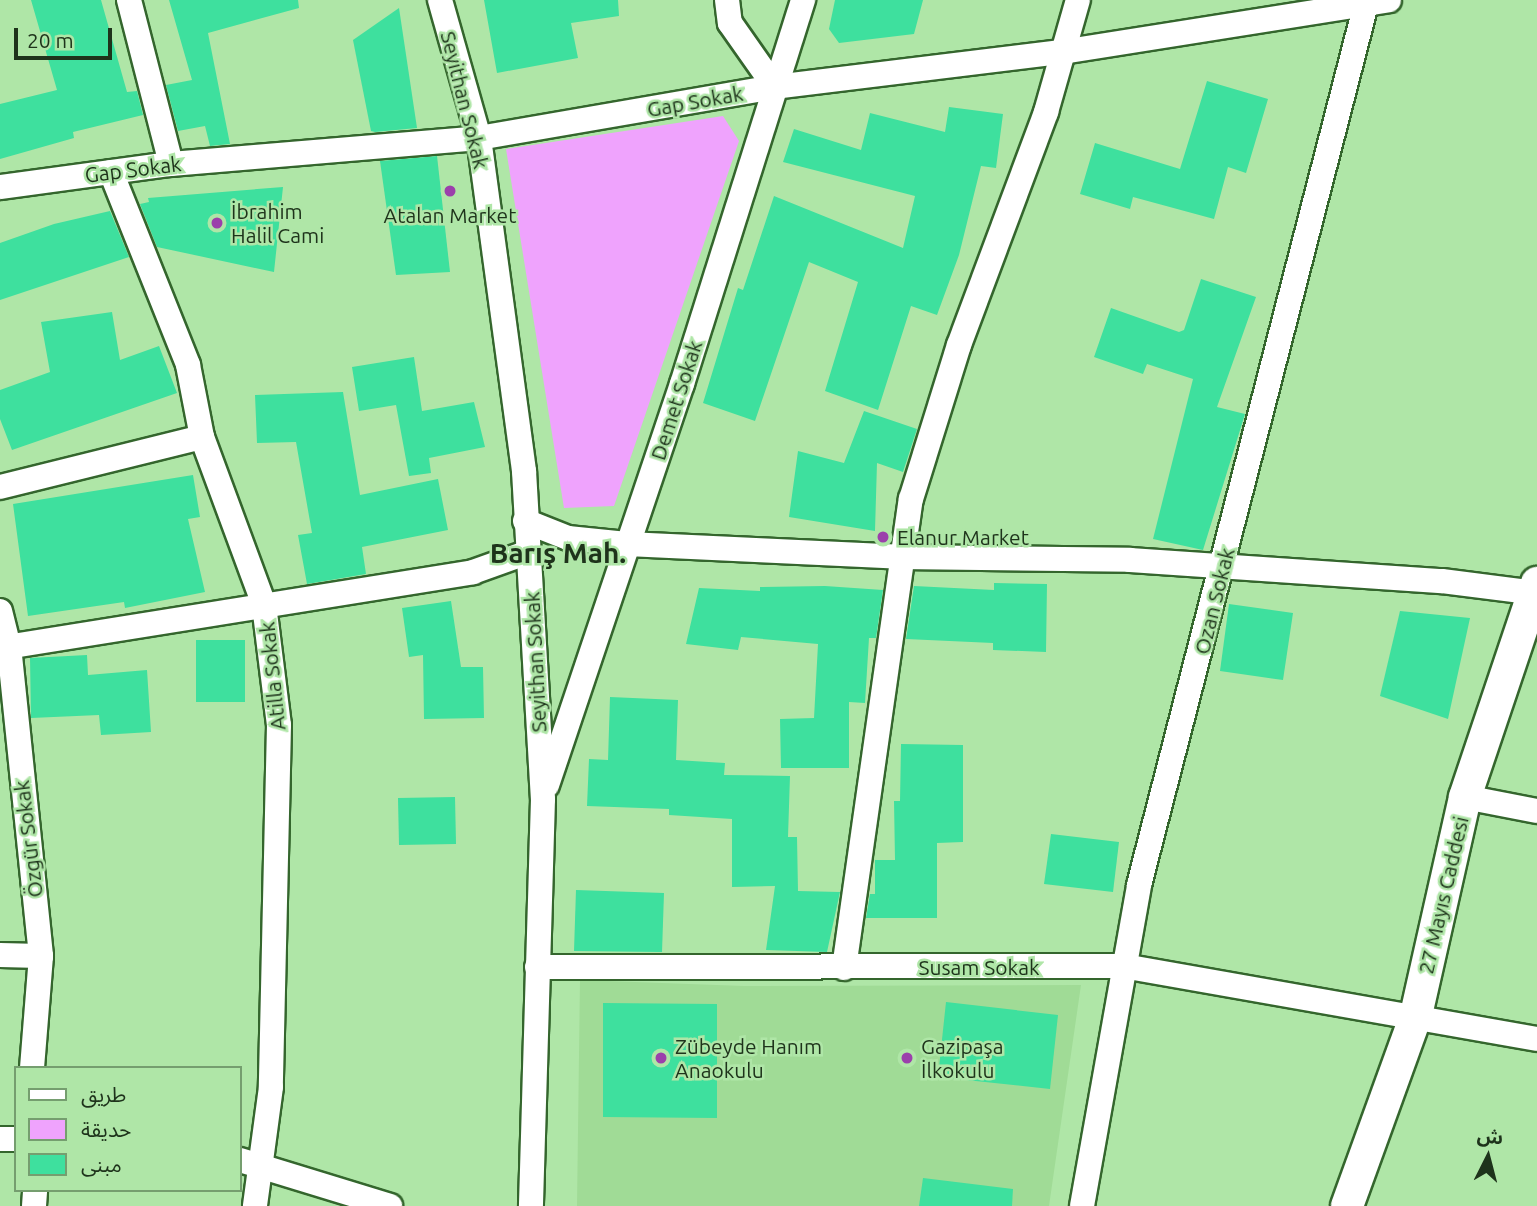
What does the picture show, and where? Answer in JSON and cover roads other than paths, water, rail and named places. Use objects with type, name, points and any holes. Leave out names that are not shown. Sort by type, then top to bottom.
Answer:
[{"type":"street","points":[[129,0],[171,164]]},
{"type":"street","name":"Seyithan Sokak","points":[[440,0],[479,138],[524,471],[543,799],[531,1206]]},
{"type":"street","points":[[727,0],[730,23],[775,87]]},
{"type":"street","name":"Demet Sokak","points":[[543,799],[803,0]]},
{"type":"street","points":[[844,968],[852,932],[900,557],[911,499],[959,345],[1046,113],[1078,0]]},
{"type":"street","name":"Gap Sokak","points":[[0,187],[171,164],[479,138],[775,87],[1062,52],[1374,0]]},
{"type":"street","name":"Ozan Sokak","points":[[1082,1206],[1139,885],[1374,0]]},
{"type":"street","name":"Atilla Sokak","points":[[111,172],[188,365],[202,437],[264,605],[279,725],[271,1087],[249,1163],[256,1206]]},
{"type":"street","points":[[0,487],[202,437]]},
{"type":"street","points":[[525,521],[568,538],[627,544],[900,557],[1130,560],[1536,590]]},
{"type":"street","points":[[5,647],[473,572],[529,552]]},
{"type":"street","name":"27 Mayıs Caddesi","points":[[1347,1206],[1416,1015],[1465,797],[1536,590]]},
{"type":"street","name":"Özgür Sokak","points":[[0,611],[41,956],[32,1066]]},
{"type":"street","points":[[1465,797],[1537,811]]},
{"type":"street","points":[[0,955],[41,956]]},
{"type":"street","name":"Susam Sokak","points":[[537,967],[1123,965],[1416,1015],[1537,1039]]},
{"type":"street","points":[[249,1163],[390,1206]]},
{"type":"place","name":"Atalan Market","points":[[450,191]]},
{"type":"place","name":"İbrahim Halil Cami","points":[[217,223]]},
{"type":"place","name":"Elanur Market","points":[[883,537]]},
{"type":"place","name":"Zübeyde Hanım Anaokulu","points":[[661,1058]]},
{"type":"place","name":"Gazipaşa İlkokulu","points":[[907,1058]]},
{"type":"district","name":"Barış Mah.","points":[[558,553]]}]
